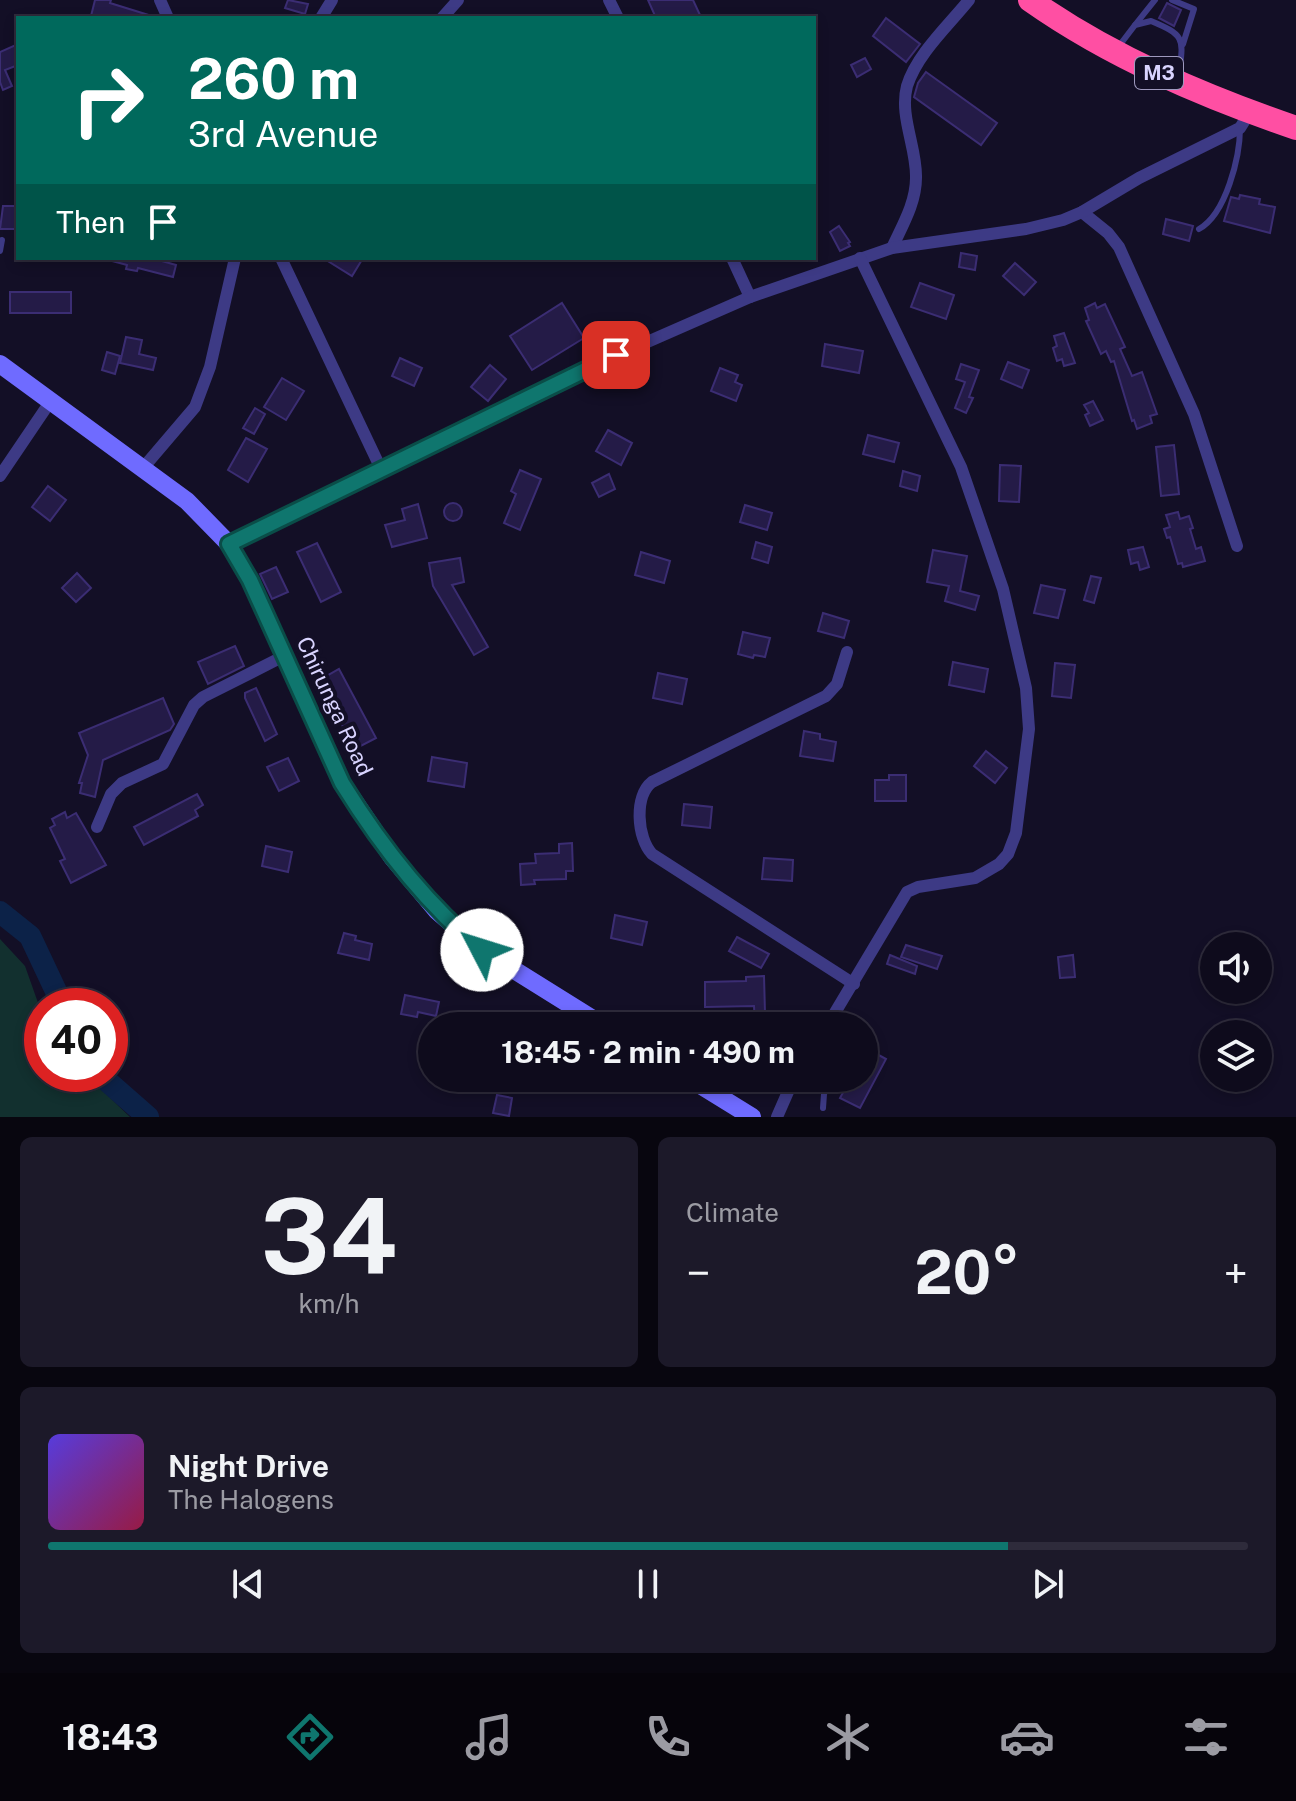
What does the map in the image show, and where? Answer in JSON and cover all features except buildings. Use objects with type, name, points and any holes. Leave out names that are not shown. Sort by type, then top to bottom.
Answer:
[{"type":"highway","name":"M3","points":[[1030,0],[1115,53],[1178,82],[1245,120],[1296,128]]},
{"type":"street","points":[[444,16],[458,0]]},
{"type":"street","points":[[892,248],[915,191],[916,167],[905,98],[908,85],[920,61],[969,0]]},
{"type":"street","points":[[229,544],[588,368],[750,297],[892,248],[1026,229],[1082,212],[1245,120]]},
{"type":"street","points":[[1082,212],[1108,233],[1119,247],[1194,414],[1237,546]]},
{"type":"street","points":[[836,1012],[907,892],[912,888],[975,878],[999,864],[1008,854],[1016,833],[1029,720],[1026,688],[1003,589],[969,486],[860,258]]},
{"type":"street","points":[[143,468],[195,407],[210,367],[235,260]]},
{"type":"street","points":[[282,260],[381,469]]},
{"type":"street","points":[[733,260],[750,297]]},
{"type":"street","name":"Chirunga Road","points":[[0,364],[187,501],[229,544],[250,580],[342,783],[392,857],[437,911],[482,950],[582,1012]]},
{"type":"street","points":[[0,476],[50,402]]},
{"type":"street","points":[[847,652],[837,684],[826,696],[652,782],[645,787],[640,803],[643,839],[652,854],[854,984]]},
{"type":"street","points":[[97,827],[111,794],[122,783],[163,764],[194,705],[203,697],[284,656]]},
{"type":"street","points":[[712,1092],[752,1117]]},
{"type":"street","points":[[777,1117],[788,1092]]},
{"type":"lane","points":[[1115,53],[1155,0]]},
{"type":"lane","points":[[1172,0],[1194,9],[1183,44],[1178,82]]},
{"type":"lane","points":[[1135,25],[1151,21],[1175,31],[1183,44]]},
{"type":"lane","points":[[1199,229],[1213,217],[1224,195],[1240,153],[1245,120]]},
{"type":"lane","points":[[0,251],[2,240]]},
{"type":"lane","points":[[823,1108],[825,1092]]},
{"type":"green space","points":[[0,939],[25,966],[33,988],[24,988],[24,1092],[104,1092],[130,1117],[0,1117]]},
{"type":"waterway","points":[[0,912],[30,936],[55,988]]},
{"type":"waterway","points":[[120,1092],[148,1117]]},
{"type":"route","points":[[482,950],[437,911],[361,814],[342,783],[250,580],[229,544],[616,355]]}]
